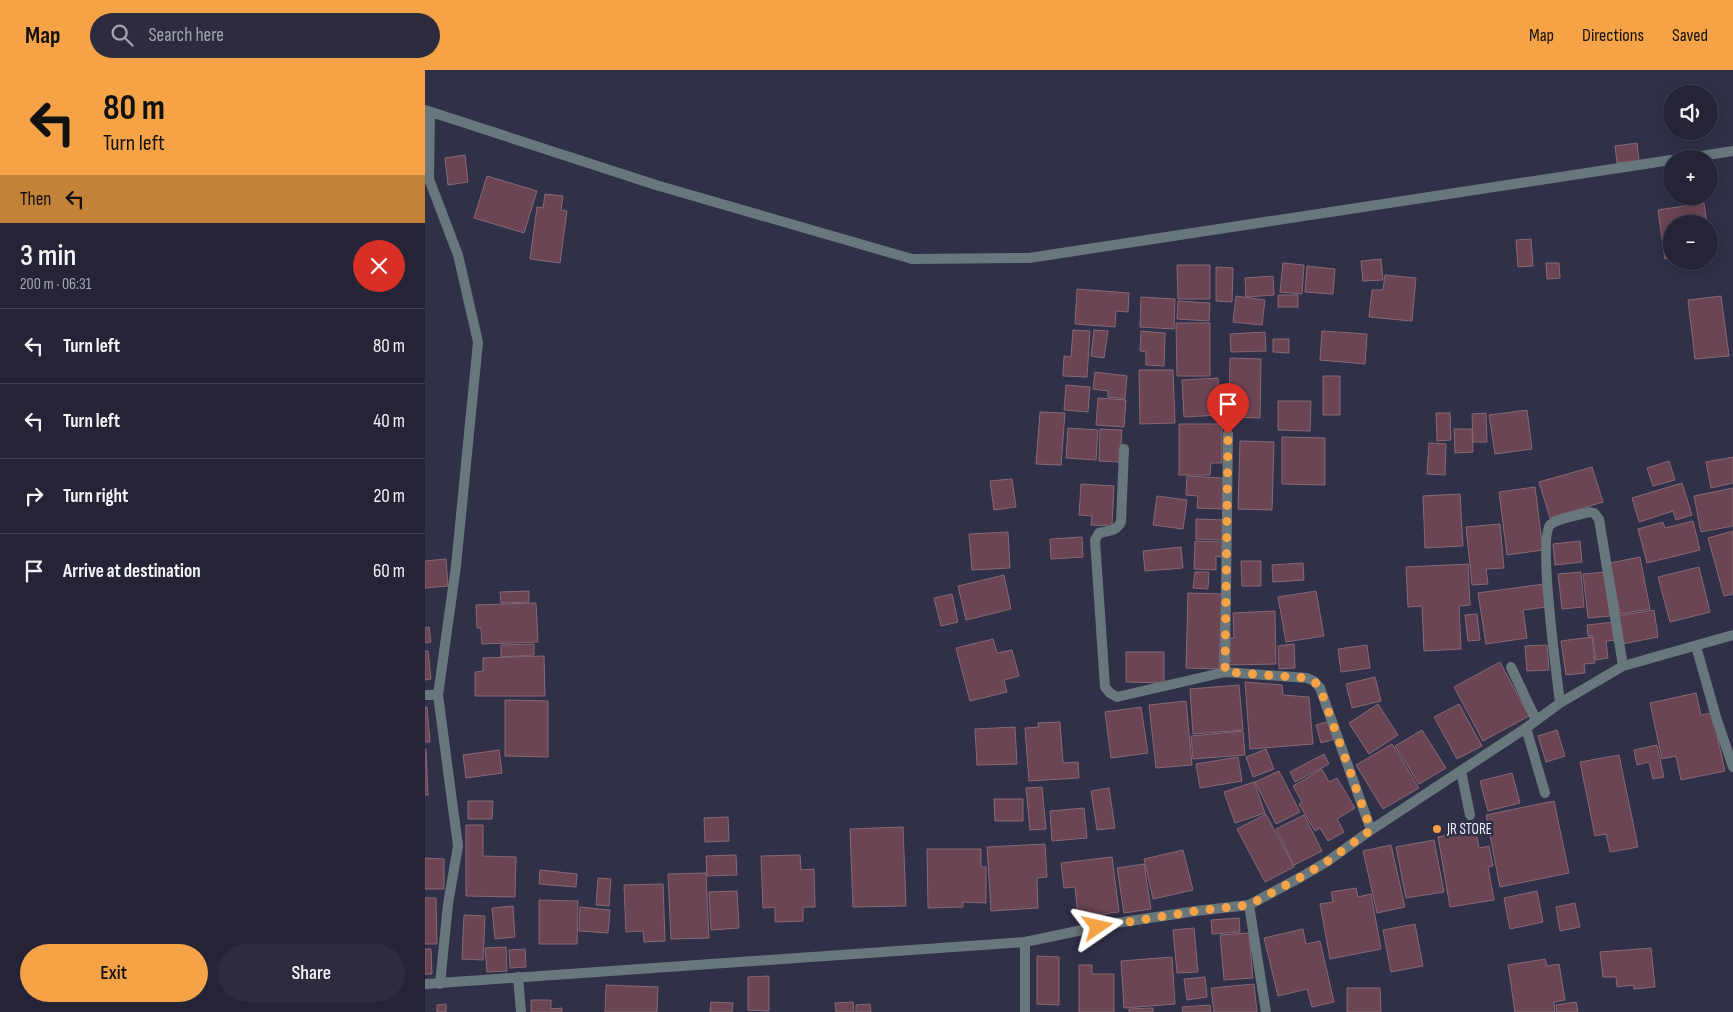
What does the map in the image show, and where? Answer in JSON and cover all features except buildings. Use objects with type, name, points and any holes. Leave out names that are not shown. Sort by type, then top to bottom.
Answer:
[{"type":"street","points":[[440,984],[448,904],[458,846],[438,695],[456,566],[478,342],[458,255],[429,179],[428,111],[657,185],[912,259],[1029,258],[1663,161]]},
{"type":"street","points":[[1718,153],[1733,151]]},
{"type":"street","points":[[1225,672],[1228,434]]},
{"type":"street","points":[[1124,449],[1121,522],[1115,530],[1099,533],[1095,540],[1105,687],[1117,697],[1225,672],[1307,678],[1314,681],[1320,688],[1371,830]]},
{"type":"street","points":[[1560,703],[1547,580],[1546,534],[1549,526],[1555,521],[1590,512],[1599,519],[1623,666]]},
{"type":"street","points":[[425,984],[1025,942],[1125,922],[1249,905],[1328,861],[1371,830],[1526,728],[1560,703],[1623,666],[1733,635]]},
{"type":"street","points":[[1696,646],[1716,717],[1733,767]]},
{"type":"street","points":[[1511,667],[1536,720]]},
{"type":"street","points":[[425,695],[438,695]]},
{"type":"street","points":[[1526,728],[1545,793]]},
{"type":"street","points":[[1461,771],[1470,815]]},
{"type":"street","points":[[1249,905],[1265,1012]]},
{"type":"street","points":[[1025,942],[1025,1012]]},
{"type":"street","points":[[518,977],[521,1012]]},
{"type":"place","name":"JR STORE","points":[[1437,829]]},
{"type":"route","points":[[1098,927],[1196,911],[1249,905],[1328,861],[1371,830],[1320,688],[1314,681],[1307,678],[1225,672],[1228,434]]}]
